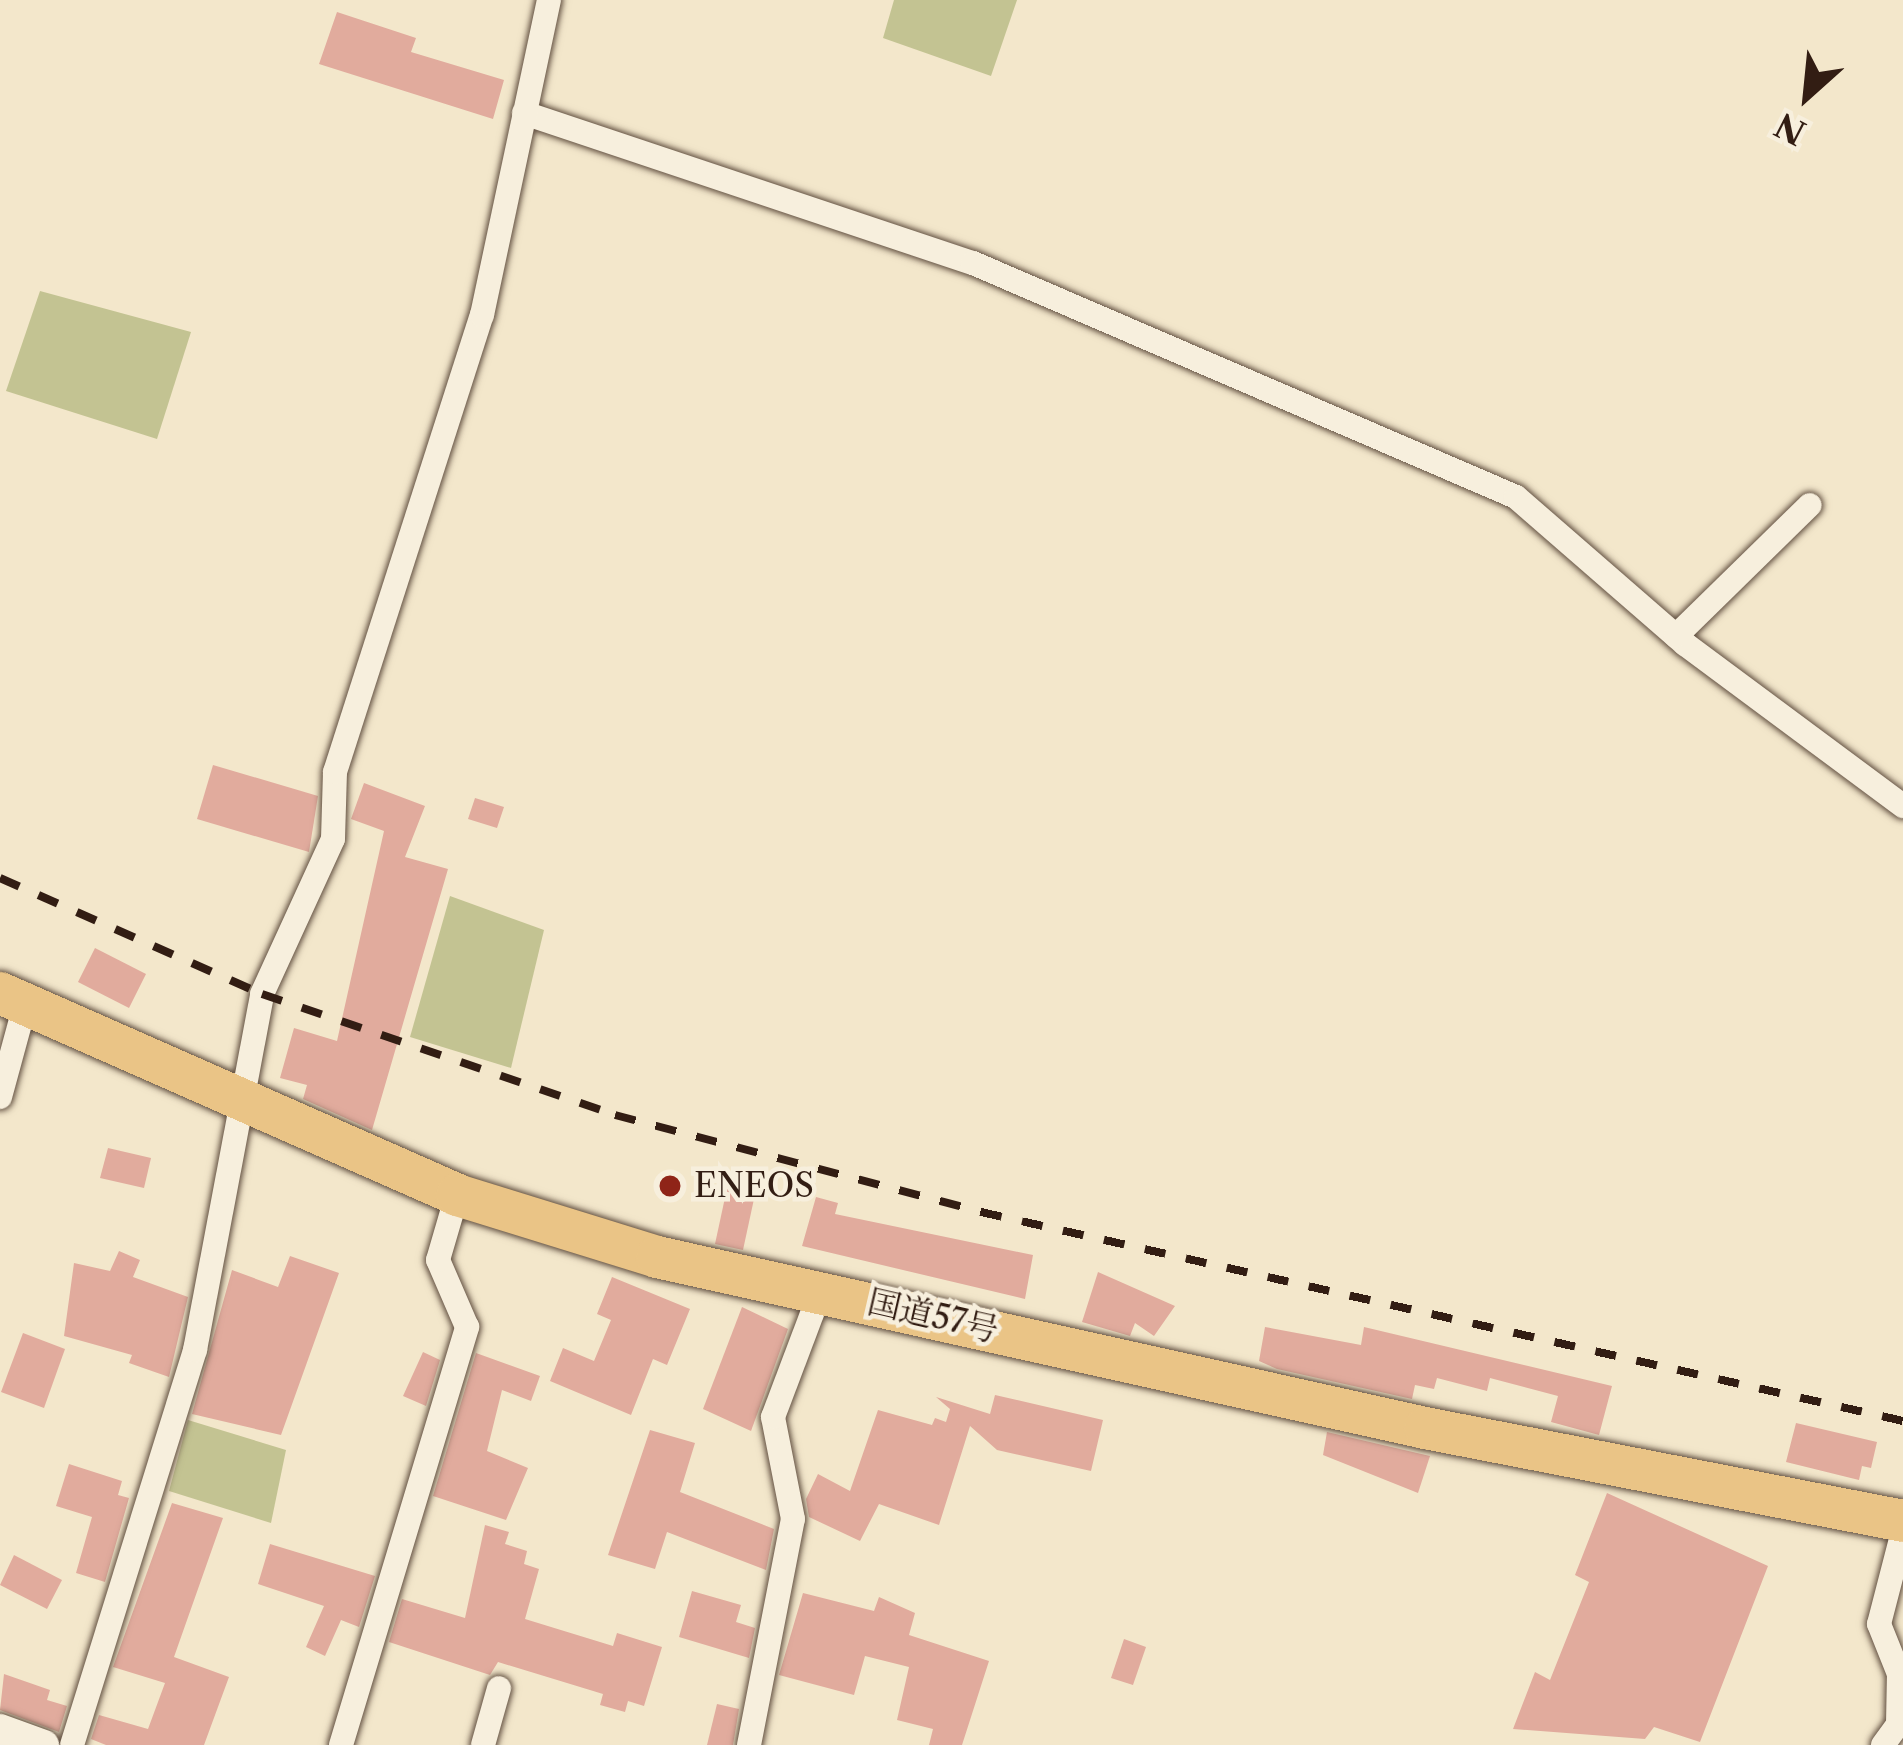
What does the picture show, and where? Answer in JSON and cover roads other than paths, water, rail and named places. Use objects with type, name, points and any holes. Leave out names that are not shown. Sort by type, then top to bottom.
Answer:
[{"type":"highway","name":"国道57号","points":[[13,999],[240,1104],[458,1195],[657,1257],[1425,1428],[1903,1521]]},
{"type":"street","points":[[72,1745],[195,1350],[262,994],[333,839],[335,772],[482,315],[549,0]]},
{"type":"street","points":[[524,113],[974,263],[1516,497],[1676,636],[1903,806]]},
{"type":"street","points":[[1676,636],[1810,505]]},
{"type":"street","points":[[0,1097],[13,999]]},
{"type":"street","points":[[341,1745],[467,1327],[438,1260],[458,1195]]},
{"type":"street","points":[[749,1745],[793,1519],[773,1417],[821,1290]]},
{"type":"street","points":[[1882,1745],[1898,1724],[1900,1674],[1879,1624],[1903,1531]]},
{"type":"street","points":[[482,1745],[499,1688]]},
{"type":"street","points":[[0,1729],[44,1745]]},
{"type":"railway","points":[[0,878],[262,994],[615,1115],[981,1212],[1903,1421]]},
{"type":"place","name":"ENEOS","points":[[670,1186]]}]
